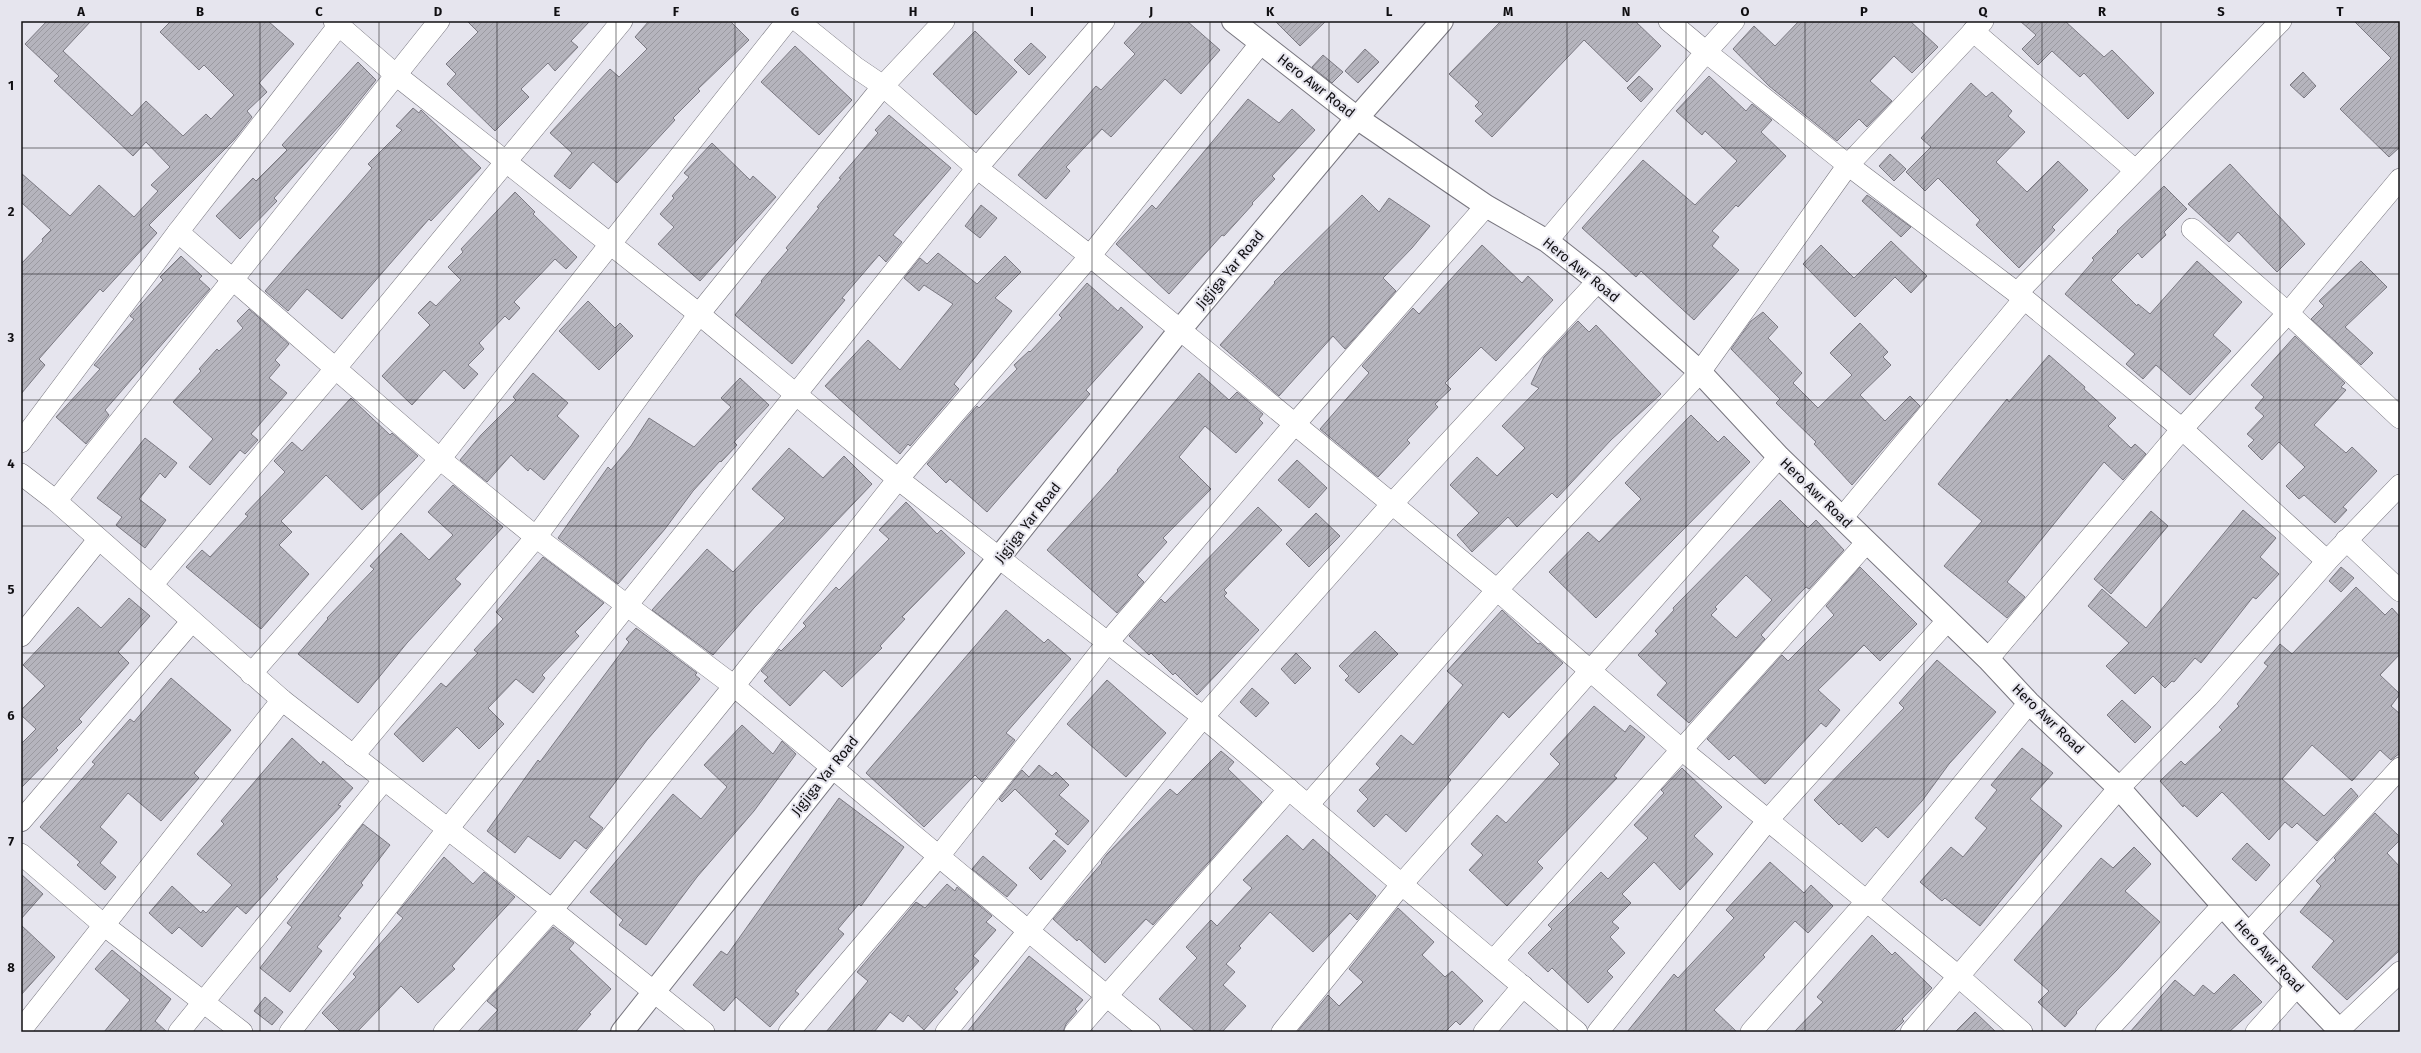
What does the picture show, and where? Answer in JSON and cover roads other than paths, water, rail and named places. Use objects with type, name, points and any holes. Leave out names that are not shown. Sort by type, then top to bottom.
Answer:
[{"type":"main road","name":"Hero Awr Road","points":[[1233,21],[1357,118],[1486,206],[1547,241],[1598,281],[1700,372],[1779,458],[1988,659],[2029,703],[2119,788],[2222,906],[2340,1031]]},
{"type":"main road","name":"Jigjiga Yar Road","points":[[622,1032],[1179,331],[1357,118],[1442,21]]},
{"type":"street","points":[[56,501],[439,21]]},
{"type":"street","points":[[152,586],[335,369],[503,162],[622,21]]},
{"type":"street","points":[[251,674],[440,459],[787,21]]},
{"type":"street","points":[[798,21],[855,67],[883,86],[977,168],[1090,256],[1391,505],[1497,590],[1682,750],[1958,976],[2022,1032]]},
{"type":"street","points":[[353,756],[536,537],[699,314],[883,86],[944,21]]},
{"type":"street","points":[[290,1032],[447,830],[796,396],[977,168],[1104,21]]},
{"type":"street","points":[[1669,21],[1848,165],[2021,296],[2182,429],[2327,561]]},
{"type":"street","points":[[1547,241],[1706,52],[1734,21]]},
{"type":"street","points":[[1842,518],[2021,296],[2135,170],[2281,21]]},
{"type":"street","points":[[21,442],[337,23],[396,75],[503,162],[699,314],[796,396],[898,479],[1108,642],[1160,686],[1203,717],[1577,1032]]},
{"type":"street","points":[[1308,805],[1497,590],[1700,372],[1848,165],[1978,26],[2135,170]]},
{"type":"street","points":[[444,1032],[552,910],[734,686],[898,479],[1090,256],[1262,43]]},
{"type":"street","points":[[1988,659],[2182,429],[2288,313],[2400,179]]},
{"type":"street","points":[[789,1032],[940,856],[1108,642],[1294,425],[1486,206]]},
{"type":"street","points":[[2192,229],[2288,313],[2400,418]]},
{"type":"street","points":[[178,232],[231,281],[440,459],[536,537],[734,686],[831,769],[940,856],[1150,1032]]},
{"type":"street","points":[[946,1032],[1203,717],[1391,505],[1598,281]]},
{"type":"street","points":[[1282,1032],[1401,885],[1589,670],[1779,458]]},
{"type":"street","points":[[21,474],[56,501],[98,540],[282,700],[447,830],[552,910],[704,1032]]},
{"type":"street","points":[[1911,1032],[2119,788],[2208,697],[2346,540],[2400,485]]},
{"type":"street","points":[[21,636],[98,540]]},
{"type":"street","points":[[2346,540],[2400,591]]},
{"type":"street","points":[[1493,961],[1867,542]]},
{"type":"street","points":[[1598,1032],[1768,820],[1948,620]]},
{"type":"street","points":[[21,821],[192,621]]},
{"type":"street","points":[[21,1030],[105,926],[282,700]]},
{"type":"street","points":[[1751,1032],[1866,902],[2029,703]]},
{"type":"street","points":[[2248,934],[2400,768]]},
{"type":"street","points":[[179,1032],[384,780]]},
{"type":"street","points":[[1074,1032],[1289,789]]},
{"type":"street","points":[[21,854],[105,926],[242,1032]]},
{"type":"street","points":[[2106,1032],[2222,906]]},
{"type":"street","points":[[2340,1031],[2400,972]]},
{"type":"street","points":[[1484,1032],[1523,986]]},
{"type":"street","points":[[2256,1032],[2297,986]]}]
